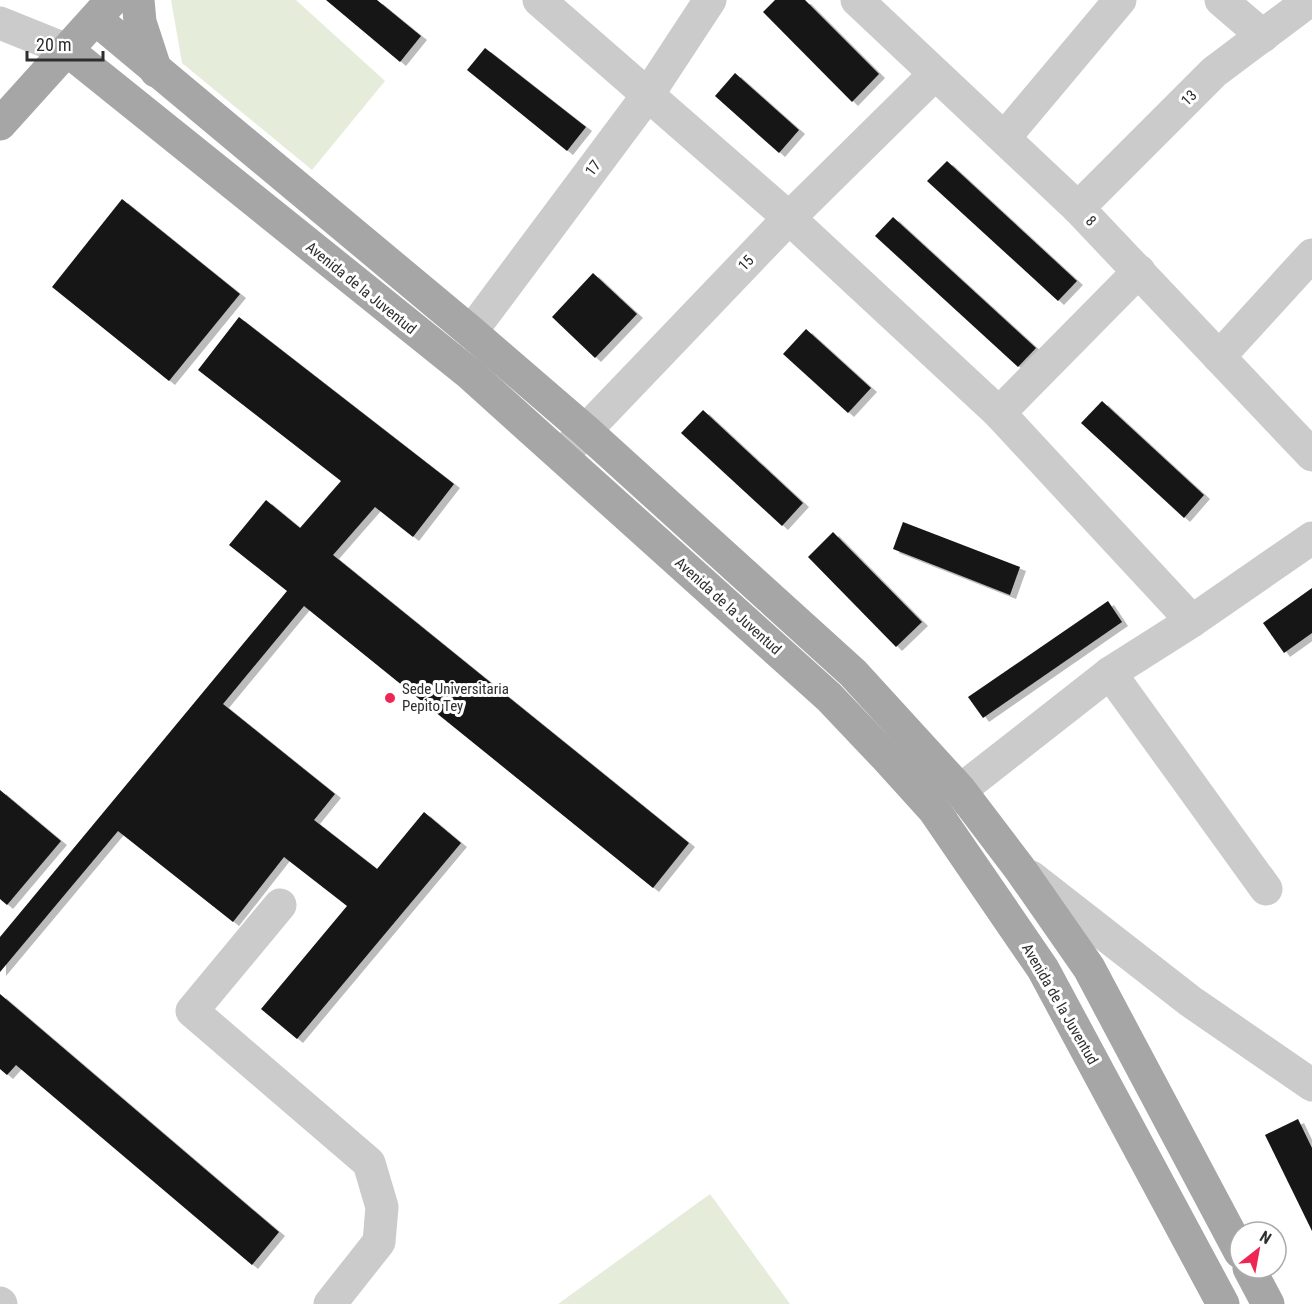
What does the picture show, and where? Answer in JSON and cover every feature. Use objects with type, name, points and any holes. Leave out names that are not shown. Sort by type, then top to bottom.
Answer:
[{"type":"main road","points":[[138,0],[140,22],[156,71]]},
{"type":"main road","points":[[0,124],[67,51],[98,7],[156,71],[471,332],[586,431],[853,673],[960,790],[1020,869],[1089,968],[1228,1229]]},
{"type":"main road","name":"Avenida de la Juventud","points":[[67,51],[470,374],[829,698],[934,810],[1043,969],[1223,1304]]},
{"type":"main road","points":[[29,92],[62,82],[106,83]]},
{"type":"main road","points":[[829,698],[853,673]]},
{"type":"main road","points":[[1255,1280],[1268,1304]]},
{"type":"street","points":[[539,0],[789,218],[999,413],[1192,621]]},
{"type":"street","name":"17","points":[[471,332],[647,96],[710,0]]},
{"type":"street","name":"8","points":[[858,0],[1078,208],[1312,455]]},
{"type":"street","points":[[1005,137],[1120,0]]},
{"type":"street","points":[[1221,0],[1263,36]]},
{"type":"street","name":"13","points":[[1078,208],[1214,72],[1310,0]]},
{"type":"street","points":[[0,23],[67,51]]},
{"type":"street","name":"15","points":[[562,455],[789,218],[935,74]]},
{"type":"street","points":[[1219,357],[1312,255]]},
{"type":"street","points":[[999,413],[1139,272]]},
{"type":"street","points":[[934,810],[1110,673],[1192,621],[1312,538]]},
{"type":"street","points":[[1110,673],[1266,889]]},
{"type":"street","points":[[1020,869],[1190,1001],[1312,1085]]},
{"type":"street","points":[[280,905],[192,1011],[369,1163],[382,1207],[379,1242],[330,1304]]},
{"type":"green space","points":[[171,0],[296,0],[385,81],[312,170],[182,63]]},
{"type":"green space","points":[[710,1194],[790,1304],[558,1304]]},
{"type":"building","points":[[326,0],[377,0],[421,36],[400,62]]},
{"type":"building","points":[[775,0],[805,0],[879,74],[852,102],[763,12]]},
{"type":"building","points":[[485,48],[586,127],[567,151],[467,70]]},
{"type":"building","points":[[735,73],[799,130],[779,153],[715,96]]},
{"type":"building","points":[[947,161],[1077,281],[1058,301],[927,181]]},
{"type":"building","points":[[122,199],[240,294],[169,381],[52,287]]},
{"type":"building","points":[[893,217],[1036,348],[1018,367],[875,236]]},
{"type":"building","points":[[593,273],[637,314],[595,358],[552,317]]},
{"type":"building","points":[[239,317],[454,484],[413,537],[375,507],[333,555],[689,843],[653,888],[304,606],[223,704],[335,794],[314,820],[377,869],[424,812],[461,843],[297,1039],[261,1009],[347,906],[284,857],[233,922],[118,831],[0,972],[0,937],[287,591],[229,545],[266,500],[300,528],[341,481],[198,370]]},
{"type":"building","points":[[806,329],[871,388],[848,413],[783,354]]},
{"type":"building","points":[[1102,401],[1204,495],[1184,518],[1081,423]]},
{"type":"building","points":[[703,410],[803,503],[782,526],[681,433]]},
{"type":"building","points":[[903,522],[1020,567],[1010,595],[893,549]]},
{"type":"building","points":[[833,532],[922,622],[896,647],[808,557]]},
{"type":"building","points":[[1312,588],[1312,633],[1284,653],[1263,623]]},
{"type":"building","points":[[1108,601],[1122,622],[983,718],[968,697]]},
{"type":"building","points":[[0,790],[61,841],[7,905],[0,899]]},
{"type":"building","points":[[0,994],[279,1232],[252,1265],[16,1065],[7,1075],[0,1069]]},
{"type":"building","points":[[1298,1119],[1312,1148],[1312,1231],[1265,1135]]},
{"type":"place","name":"Sede Universitaria Pepito Tey","points":[[390,698]]}]
